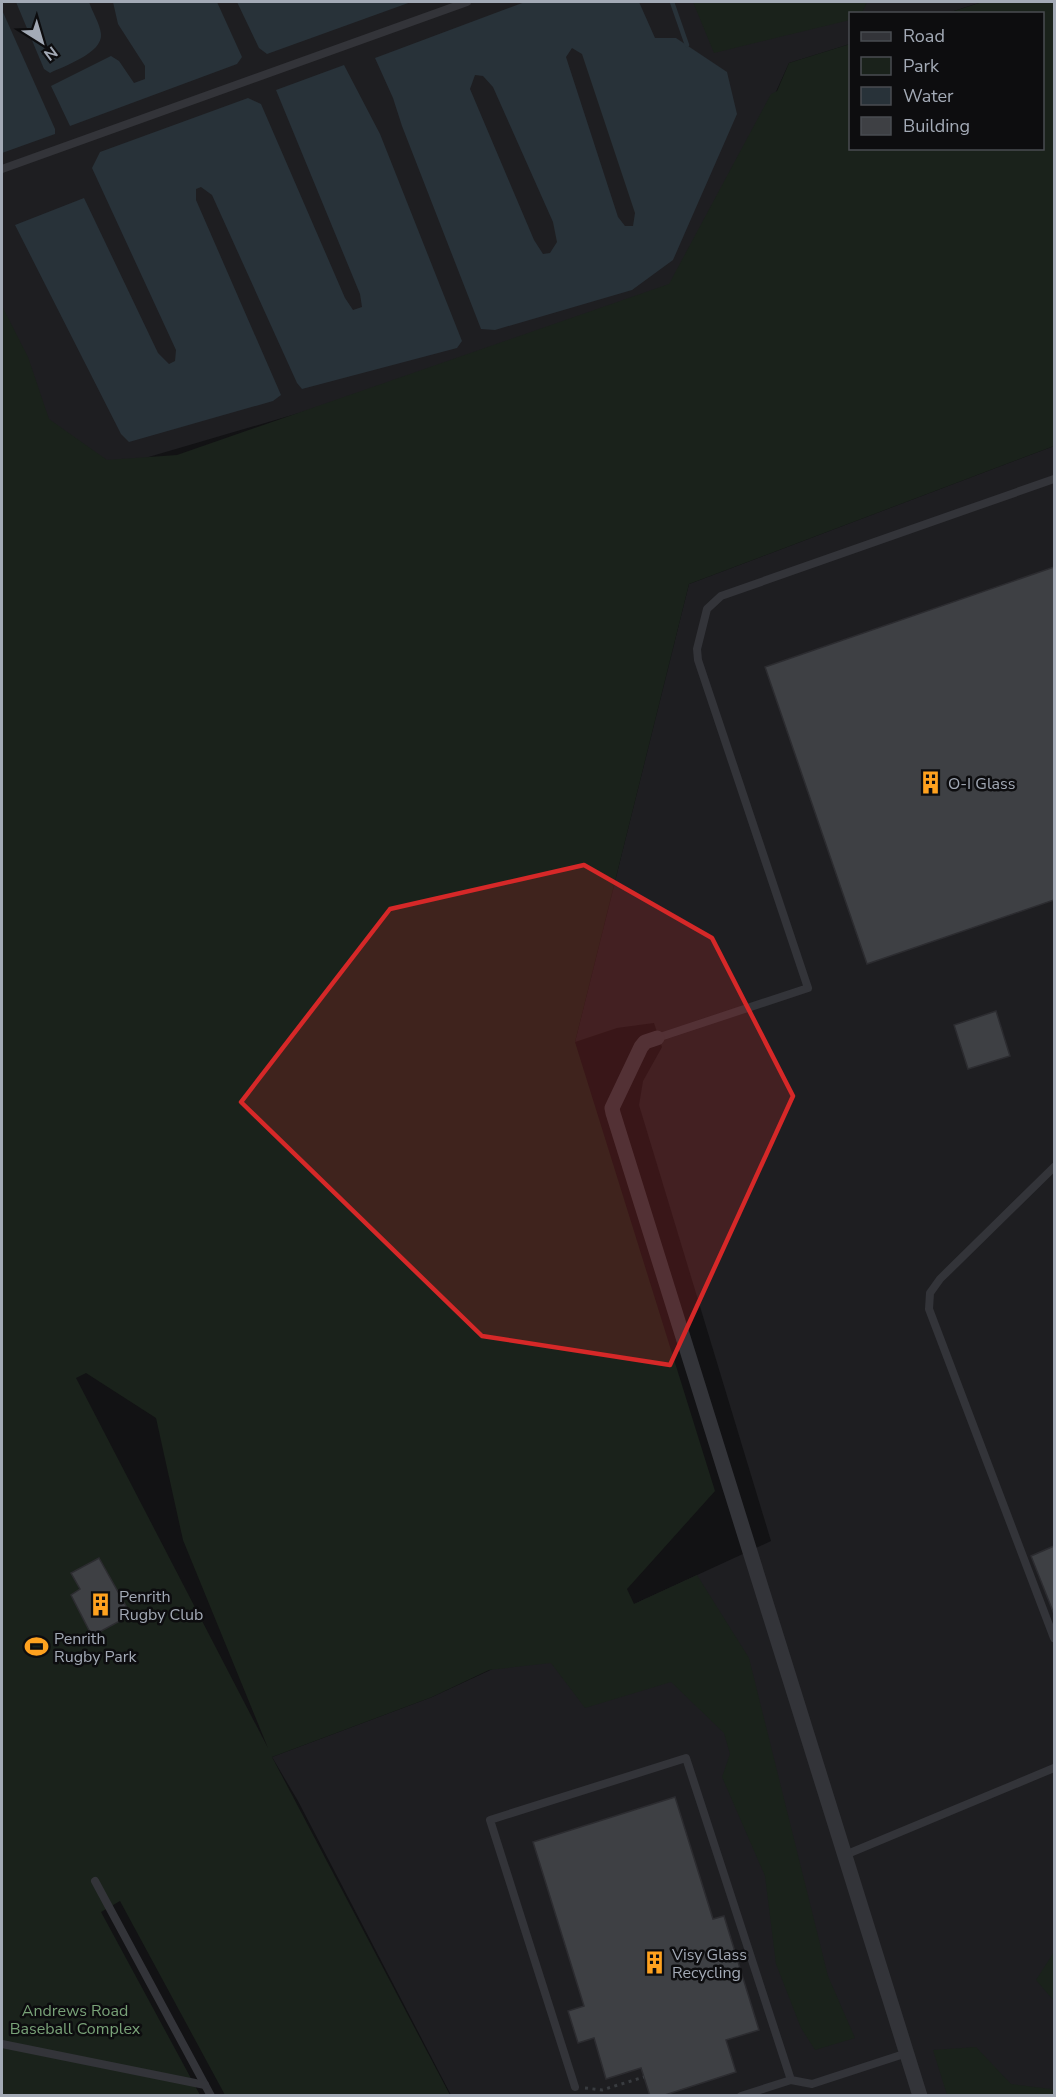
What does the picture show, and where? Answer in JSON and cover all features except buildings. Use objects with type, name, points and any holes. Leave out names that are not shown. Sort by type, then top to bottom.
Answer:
[{"type":"street","points":[[657,1038],[645,1042],[641,1047],[612,1108],[920,2096]]},
{"type":"lane","points":[[2,169],[467,2]]},
{"type":"lane","points":[[657,1038],[808,988],[698,660],[697,649],[707,609],[721,596],[1054,479]]},
{"type":"lane","points":[[1054,1167],[939,1279],[930,1293],[929,1309],[1054,1638]]},
{"type":"lane","points":[[575,2088],[490,1820],[686,1758],[791,2080]]},
{"type":"lane","points":[[845,1855],[1054,1768]]},
{"type":"lane","points":[[95,1881],[211,2096]]},
{"type":"lane","points":[[2,2044],[205,2085]]},
{"type":"lane","points":[[741,2096],[791,2080],[812,2084],[907,2053]]},
{"type":"path","points":[[575,2088],[602,2090],[644,2077]]},
{"type":"highlighted area","points":[[584,865],[712,938],[793,1096],[670,1365],[482,1336],[241,1102],[390,909]]},
{"type":"shaded area","points":[[2,2],[982,2],[951,12],[849,12],[849,44],[789,63],[681,301],[2,500]]},
{"type":"shaded area","points":[[1054,446],[1054,2095],[451,2095],[298,1801],[272,1757],[432,1697],[771,1541],[639,1105],[643,1081],[662,1047],[654,1023],[617,1028],[575,1042],[689,584]]},
{"type":"green space","points":[[693,2],[867,2],[862,12],[849,12],[849,20],[714,53]]},
{"type":"green space","name":"Andrews Road Baseball Complex","points":[[982,2],[1054,2],[1054,446],[689,584],[575,1042],[715,1491],[627,1589],[634,1604],[697,1575],[749,1658],[828,1976],[855,2038],[815,2050],[801,2028],[776,1964],[765,1876],[722,1777],[730,1754],[724,1733],[671,1682],[585,1708],[551,1663],[489,1670],[432,1697],[272,1757],[450,2095],[225,2095],[120,1901],[101,1912],[200,2095],[2,2095],[2,306],[28,357],[49,419],[107,460],[177,455],[669,284],[771,94],[777,91],[789,63],[849,44],[849,150],[1044,150],[1044,12],[951,12]],"holes":[[[86,1373],[156,1418],[183,1540],[268,1748],[76,1378]]]},
{"type":"green space","points":[[1054,1952],[1054,2001],[1036,1980]]},
{"type":"green space","points":[[976,2047],[1011,2084],[1051,2089],[1054,2095],[947,2095],[933,2050]]},
{"type":"water","points":[[16,2],[89,2],[98,22],[100,41],[82,58],[50,73],[44,69]]},
{"type":"water","points":[[113,2],[217,2],[242,57],[237,64],[70,126],[51,86],[111,56],[119,61],[134,83],[145,79],[145,66],[118,24]]},
{"type":"water","points":[[237,2],[411,2],[267,54],[259,48]]},
{"type":"water","points":[[525,2],[639,2],[655,38],[676,38],[727,72],[737,114],[673,260],[632,290],[495,330],[481,329],[393,98],[375,58]],"holes":[[[572,48],[582,54],[635,213],[633,226],[625,226],[618,217],[566,57]],[[475,75],[483,76],[493,87],[553,222],[557,242],[550,253],[543,254],[534,240],[470,89]]]},
{"type":"water","points":[[2,10],[55,129],[55,134],[2,153]]},
{"type":"water","points":[[344,65],[380,134],[462,341],[457,348],[302,389],[297,383],[212,195],[201,187],[196,189],[196,200],[281,395],[273,401],[129,442],[121,434],[15,225],[84,198],[158,353],[169,364],[175,361],[176,350],[92,168],[100,152],[248,98],[261,104],[345,298],[353,310],[362,307],[360,294],[276,90]]},
{"type":"waterway","points":[[672,2],[687,45]]},
{"type":"place","name":"O-I Glass","points":[[930,783]]},
{"type":"place","name":"Penrith Rugby Club","points":[[101,1605]]},
{"type":"place","name":"Penrith Rugby Park","points":[[36,1647]]},
{"type":"place","name":"Visy Glass Recycling","points":[[654,1963]]}]
